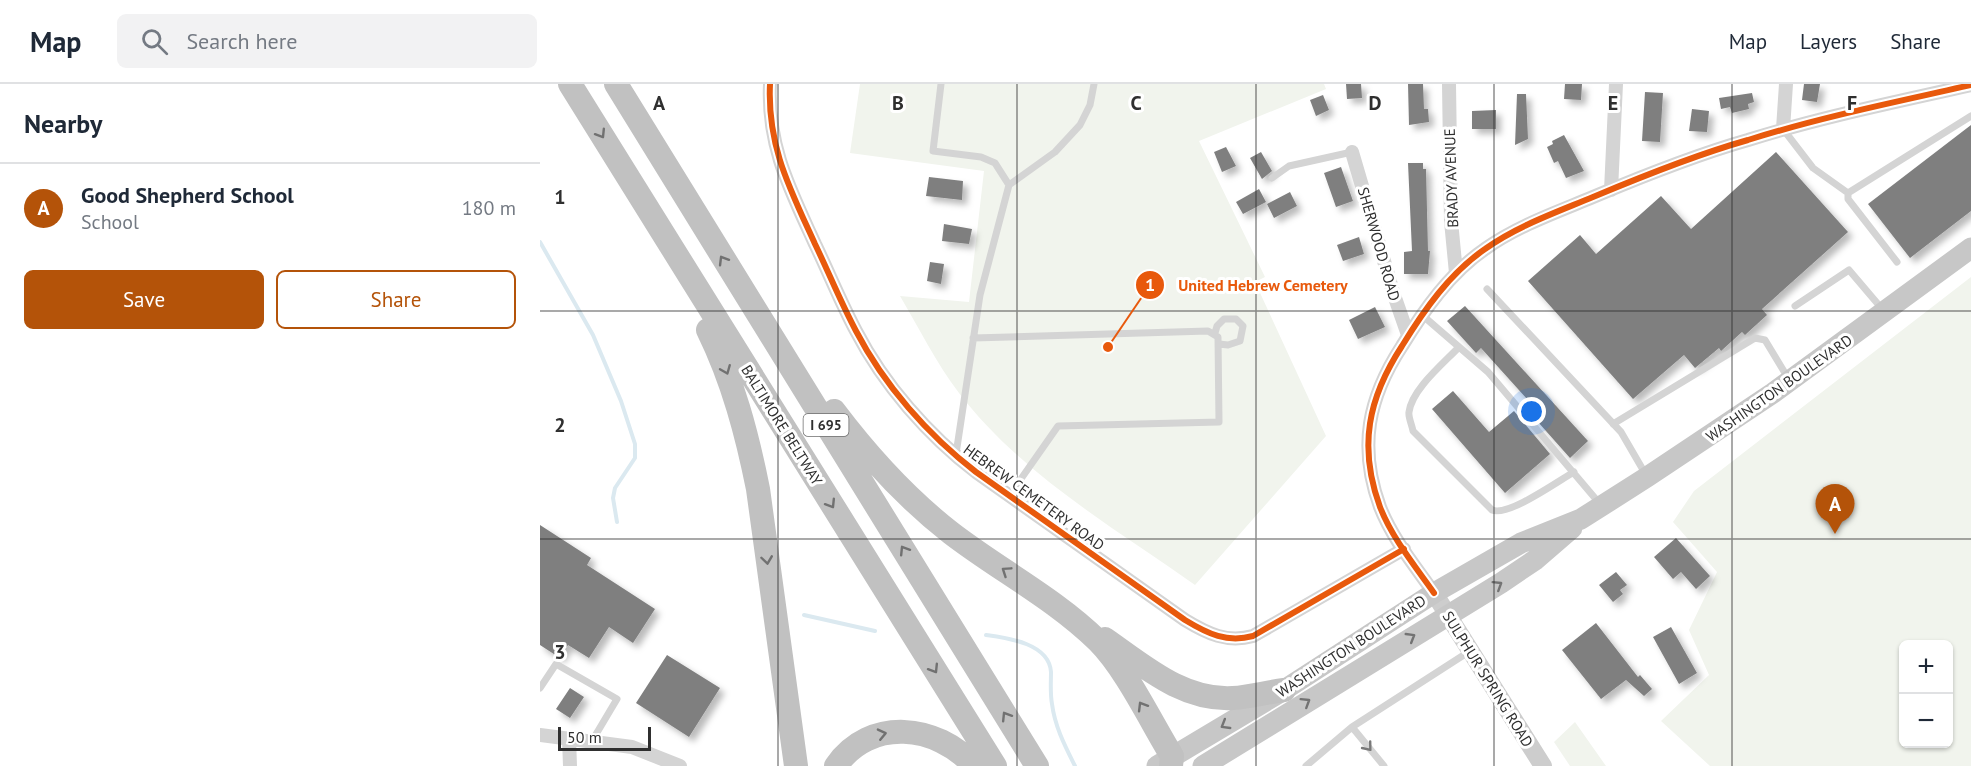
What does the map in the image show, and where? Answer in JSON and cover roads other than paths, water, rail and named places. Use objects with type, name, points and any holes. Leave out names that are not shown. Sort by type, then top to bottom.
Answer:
[{"type":"highway","name":"BALTIMORE BELTWAY","points":[[570,84],[994,766]]},
{"type":"highway","name":"I 695","points":[[616,84],[1037,766]]},
{"type":"highway","points":[[656,222],[726,369],[749,444],[758,489],[796,766]]},
{"type":"highway","points":[[746,297],[846,427],[885,473],[951,532],[1167,682],[1190,692],[1211,697],[1233,698],[1284,690]]},
{"type":"highway","points":[[1071,616],[1107,652],[1167,763]]},
{"type":"highway","points":[[836,766],[848,751],[875,735],[911,731],[932,736],[950,745],[974,766]]},
{"type":"main road","name":"WASHINGTON BOULEVARD","points":[[1203,766],[1535,560],[1581,519],[1790,381],[1971,248]]},
{"type":"main road","name":"WASHINGTON BOULEVARD","points":[[1167,763],[1434,593],[1521,543],[1581,519]]},
{"type":"main road","name":"SULPHUR SPRING ROAD","points":[[1434,593],[1537,762]]},
{"type":"street","name":"HEBREW CEMETERY ROAD","points":[[770,84],[770,123],[775,150],[786,181],[856,332],[898,394],[955,456],[1009,496],[1202,631],[1229,639],[1253,636],[1404,549]]},
{"type":"street","name":"BRADY AVENUE","points":[[1449,84],[1451,221],[1456,273]]},
{"type":"street","points":[[1611,190],[1616,84]]},
{"type":"street","points":[[1783,129],[1786,84]]},
{"type":"street","points":[[1434,593],[1404,549],[1381,509],[1370,467],[1370,418],[1381,379],[1422,315],[1456,273],[1485,249],[1514,232],[1611,190],[1745,140],[1971,85]]},
{"type":"street","name":"SHERWOOD ROAD","points":[[1352,152],[1394,296],[1408,335]]},
{"type":"street","points":[[540,735],[632,747],[680,766]]},
{"type":"street","points":[[569,738],[570,766]]},
{"type":"lane","points":[[761,84],[770,99]]},
{"type":"lane","points":[[941,84],[933,151],[981,158],[995,163],[1009,185]]},
{"type":"lane","points":[[955,456],[980,295],[1009,185],[1055,152],[1080,125],[1090,105],[1094,84]]},
{"type":"lane","points":[[1848,194],[1971,116]]},
{"type":"lane","points":[[1783,129],[1794,147],[1814,168],[1848,194],[1848,199],[1897,262]]},
{"type":"lane","points":[[1272,178],[1289,166],[1352,152]]},
{"type":"lane","points":[[1795,306],[1849,270],[1885,312]]},
{"type":"lane","points":[[1487,289],[1622,432],[1647,477]]},
{"type":"lane","points":[[1422,315],[1488,372],[1602,506]]},
{"type":"lane","points":[[1009,496],[1058,426],[1220,422],[1219,344],[1215,333],[1217,326],[1224,319],[1236,319],[1243,326],[1240,341],[1228,345],[1219,344]]},
{"type":"lane","points":[[973,338],[1208,331],[1215,333]]},
{"type":"lane","points":[[1613,424],[1755,338],[1765,340],[1790,381]]},
{"type":"lane","points":[[1459,347],[1428,378],[1413,401],[1408,413],[1413,431],[1492,510],[1497,512],[1511,508],[1574,472]]},
{"type":"lane","points":[[1306,766],[1352,727],[1470,651]]},
{"type":"lane","points":[[540,688],[556,664],[617,699],[592,741]]},
{"type":"lane","points":[[1352,727],[1384,766]]},
{"type":"waterway","points":[[540,242],[593,335],[621,401],[635,444],[635,458],[615,488],[613,498],[617,522]]},
{"type":"waterway","points":[[804,615],[875,631]]},
{"type":"waterway","points":[[986,635],[1015,640],[1043,654],[1051,672],[1051,700],[1055,721],[1075,766]]},
{"type":"place","name":"United Hebrew Cemetery","points":[[1108,347]]},
{"type":"place","name":"Good Shepherd School","points":[[1835,534]]}]
